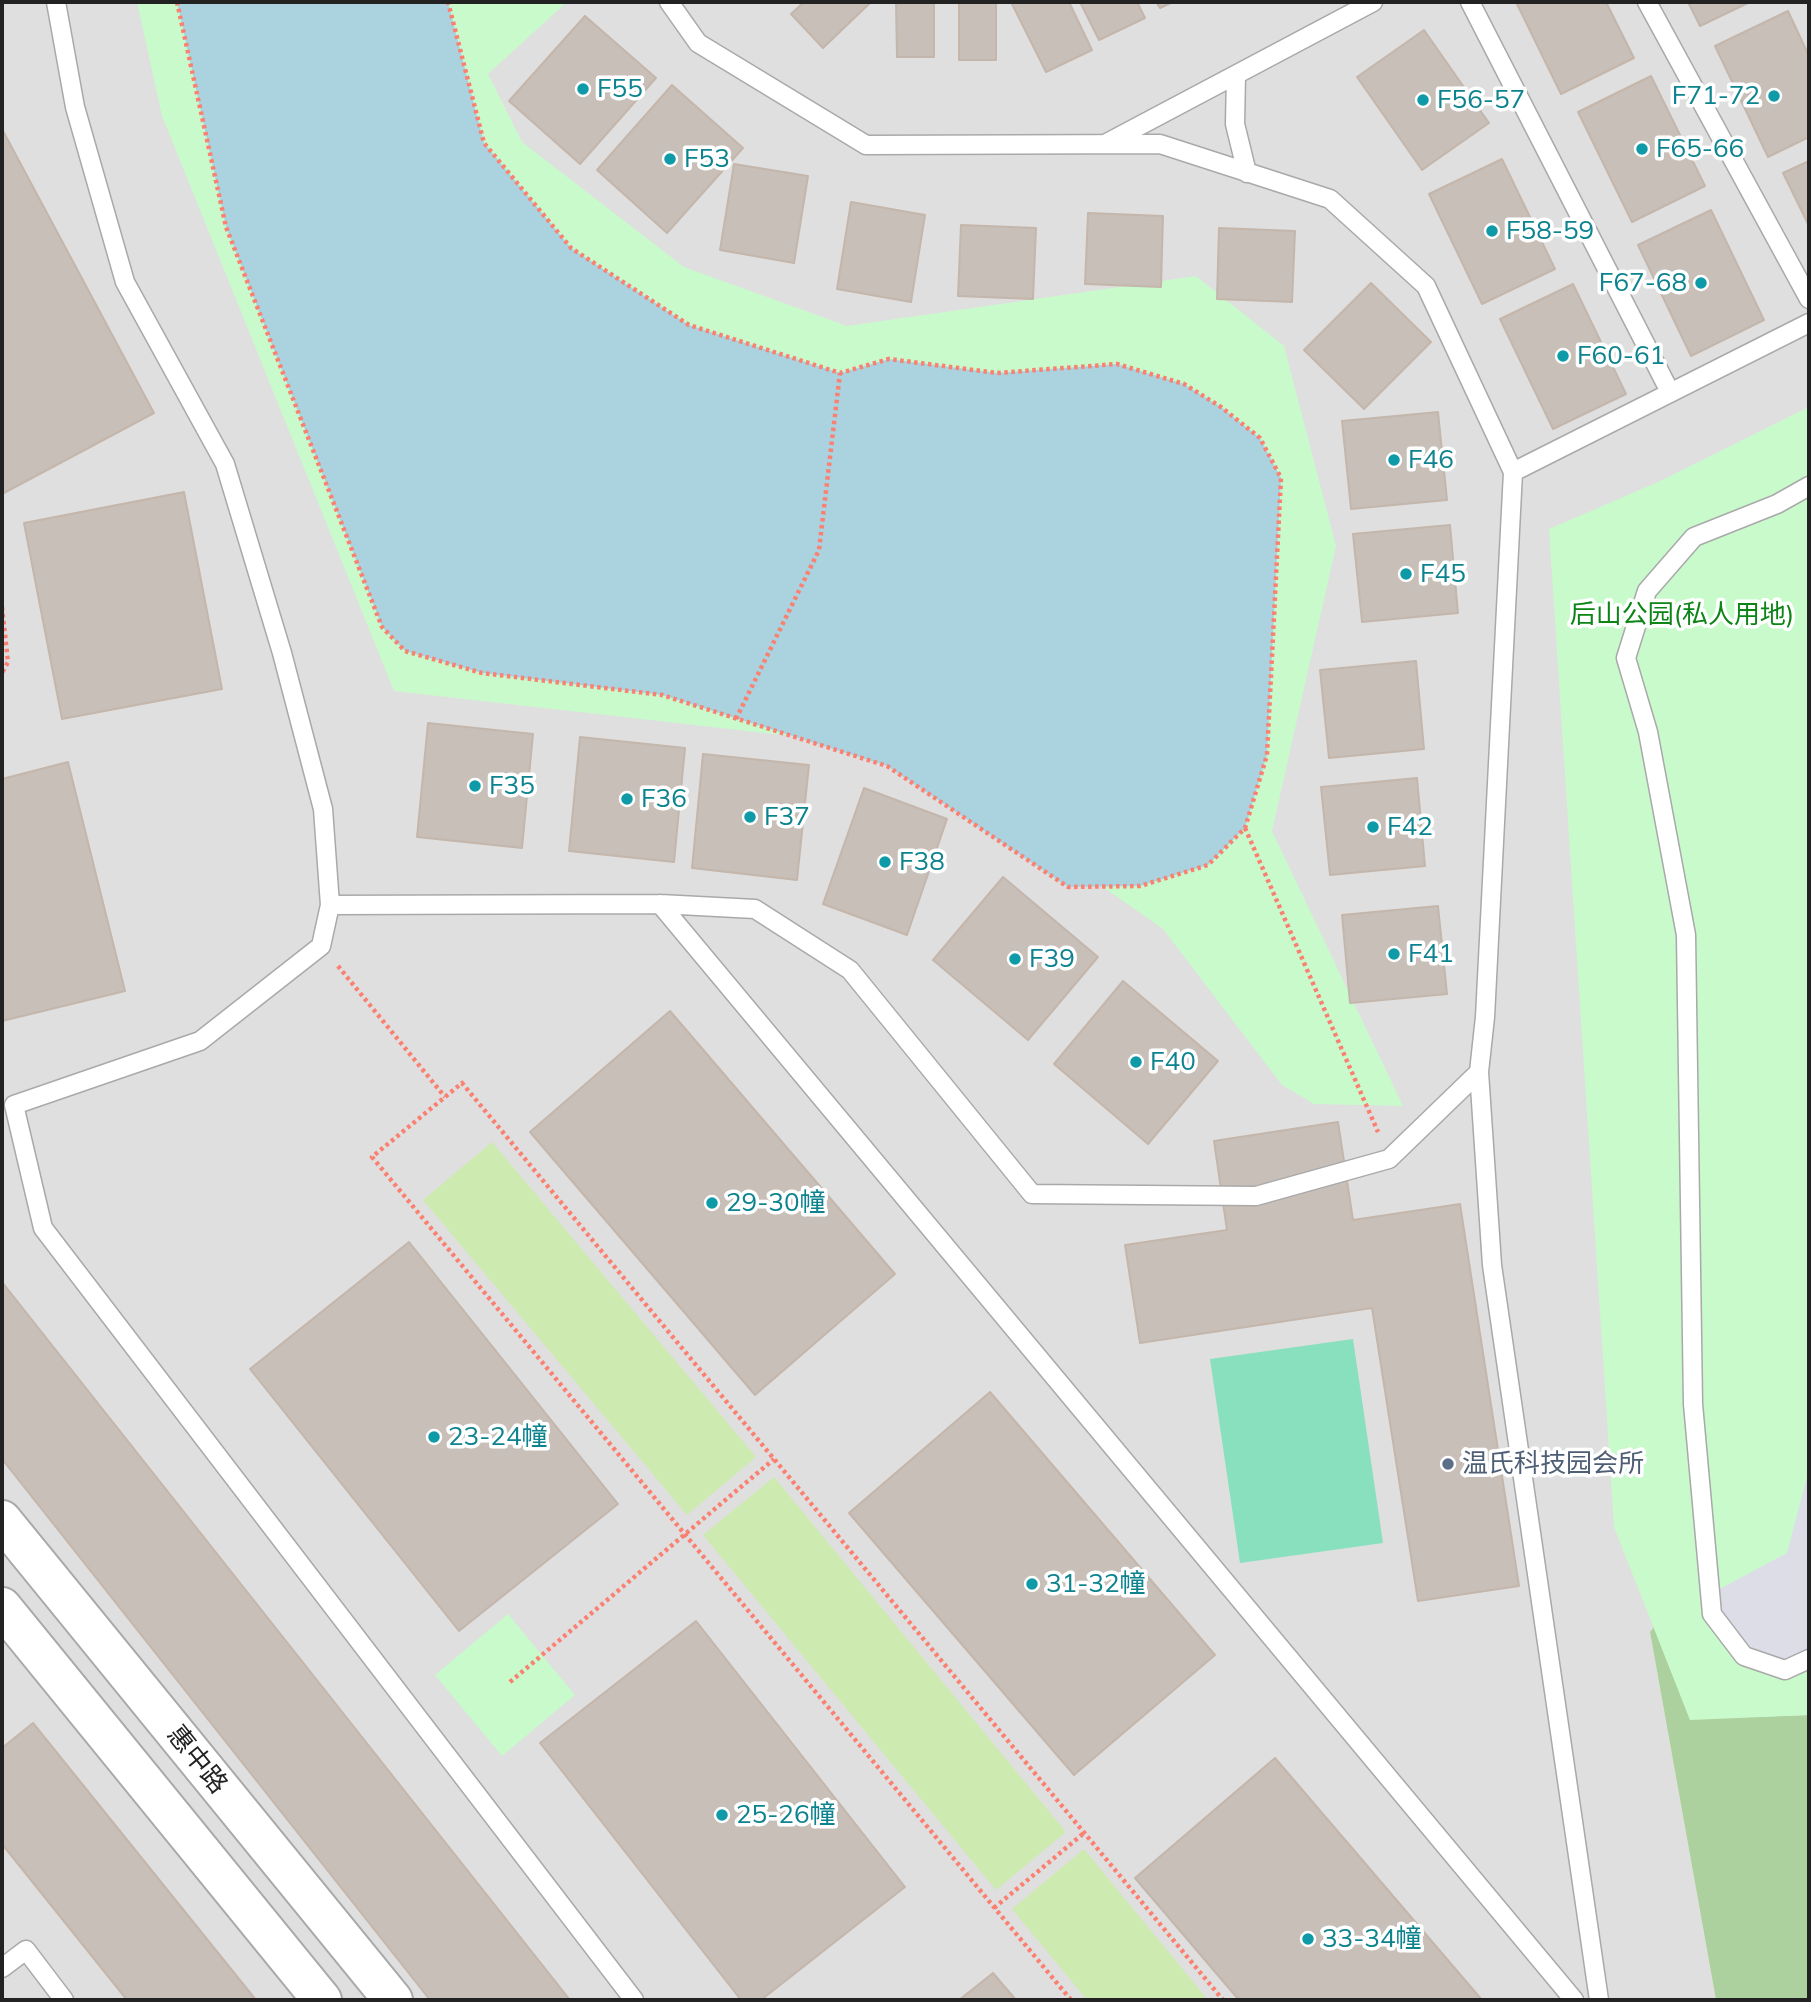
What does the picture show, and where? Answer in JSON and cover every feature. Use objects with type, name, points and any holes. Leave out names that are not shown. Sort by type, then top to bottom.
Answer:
[{"type":"street","name":"惠中路","points":[[2,1520],[393,2000]]},
{"type":"street","name":"惠中路","points":[[2,1607],[322,2000]]},
{"type":"lane","points":[[56,2],[75,107],[125,282],[225,464],[282,653],[323,808],[330,905],[321,946],[200,1041],[8,1104],[43,1228],[634,2000]]},
{"type":"lane","points":[[669,2],[698,43],[866,145],[1160,144],[1330,199],[1426,286],[1513,472],[1485,1017],[1479,1072],[1492,1265],[1599,2000]]},
{"type":"lane","points":[[1104,145],[1373,2]]},
{"type":"lane","points":[[1470,2],[1670,392]]},
{"type":"lane","points":[[1647,2],[1809,299]]},
{"type":"lane","points":[[1236,75],[1235,124],[1247,173]]},
{"type":"lane","points":[[1513,472],[1809,323]]},
{"type":"lane","points":[[1809,486],[1777,504],[1694,537],[1647,591],[1626,658],[1648,733],[1686,934],[1693,1404],[1712,1614],[1744,1656],[1784,1670],[1809,1659]]},
{"type":"lane","points":[[330,905],[660,904],[755,909],[850,970],[1032,1194],[1256,1196],[1389,1158],[1479,1072]]},
{"type":"lane","points":[[660,904],[1574,2000]]},
{"type":"lane","points":[[2,1968],[26,1950],[64,2000]]},
{"type":"path","points":[[177,2],[226,227],[382,627],[405,651],[482,673],[662,695],[887,766],[1069,887],[1140,886],[1208,865],[1245,828],[1267,755],[1281,478],[1261,438],[1222,407],[1184,384],[1117,363],[997,373],[889,359],[840,373],[689,325],[571,248],[484,143],[448,2]]},
{"type":"path","points":[[736,719],[819,550],[840,373]]},
{"type":"path","points":[[2,607],[8,662],[2,673]]},
{"type":"path","points":[[1245,828],[1389,1158]]},
{"type":"path","points":[[321,946],[445,1097]]},
{"type":"path","points":[[1071,2000],[372,1157],[462,1083],[1223,2000]]},
{"type":"path","points":[[510,1682],[774,1459]]},
{"type":"path","points":[[994,1908],[1084,1833]]},
{"type":"shaded area","points":[[2,2],[1809,2],[1809,447],[1672,1607],[1650,1632],[1716,2000],[2,2000]]},
{"type":"shaded area","points":[[1809,1469],[1809,1659],[1785,1670],[1744,1656],[1710,1594],[1787,1553]]},
{"type":"green space","points":[[137,2],[567,2],[488,74],[522,142],[684,267],[847,326],[1196,276],[1284,346],[1336,546],[1272,831],[1403,1106],[1314,1104],[1282,1085],[1163,929],[906,749],[394,691],[162,116]]},
{"type":"green space","name":"后山公园(私人用地)","points":[[1809,407],[1809,1715],[1690,1720],[1614,1527],[1549,529],[1658,482]]},
{"type":"green space","points":[[492,1142],[756,1457],[687,1515],[423,1200]]},
{"type":"green space","points":[[1353,1339],[1383,1543],[1240,1563],[1210,1359]]},
{"type":"green space","points":[[774,1477],[1066,1832],[996,1890],[703,1535]]},
{"type":"green space","points":[[508,1614],[575,1695],[502,1756],[435,1675]]},
{"type":"green space","points":[[1654,1627],[1690,1719],[1809,1715],[1809,2000],[1716,2000],[1650,1632]]},
{"type":"green space","points":[[1084,1849],[1208,2000],[1087,2000],[1012,1909]]},
{"type":"water","points":[[177,2],[448,2],[484,143],[571,248],[689,325],[840,373],[889,359],[997,373],[1117,364],[1184,384],[1221,407],[1260,438],[1281,478],[1267,755],[1245,828],[1208,865],[1140,886],[1068,887],[887,766],[662,695],[482,673],[405,651],[382,627],[226,227]]},
{"type":"building","points":[[804,2],[870,3],[823,48],[791,14]]},
{"type":"building","points":[[896,2],[934,2],[934,57],[897,57]]},
{"type":"building","points":[[959,2],[996,2],[996,60],[959,60]]},
{"type":"building","points":[[1011,2],[1069,2],[1092,50],[1046,72]]},
{"type":"building","points":[[1080,2],[1137,2],[1145,18],[1099,40]]},
{"type":"building","points":[[1156,2],[1173,2],[1160,8]]},
{"type":"building","points":[[1516,2],[1606,2],[1634,58],[1561,94]]},
{"type":"building","points":[[1688,2],[1750,2],[1700,26]]},
{"type":"building","name":"F71-72","points":[[1788,11],[1809,56],[1809,137],[1768,157],[1715,46]]},
{"type":"building","name":"F55","points":[[585,16],[656,78],[580,164],[509,101]]},
{"type":"building","name":"F56-57","points":[[1424,30],[1489,123],[1422,170],[1357,77]]},
{"type":"building","name":"F65-66","points":[[1651,76],[1705,186],[1632,222],[1578,112]]},
{"type":"building","name":"F53","points":[[672,85],[743,148],[667,233],[597,170]]},
{"type":"building","points":[[2,129],[154,413],[2,494]]},
{"type":"building","name":"F58-59","points":[[1502,159],[1555,269],[1482,304],[1429,194]]},
{"type":"building","points":[[1809,161],[1809,226],[1783,173]]},
{"type":"building","points":[[734,164],[808,176],[794,263],[720,250]]},
{"type":"building","points":[[851,202],[925,215],[911,302],[837,289]]},
{"type":"building","name":"F67-68","points":[[1711,210],[1764,320],[1691,356],[1638,245]]},
{"type":"building","points":[[1088,213],[1163,216],[1161,287],[1085,284]]},
{"type":"building","points":[[961,225],[1036,228],[1033,299],[958,296]]},
{"type":"building","points":[[1219,228],[1295,231],[1292,302],[1217,299]]},
{"type":"building","points":[[1371,283],[1431,342],[1364,409],[1304,350]]},
{"type":"building","name":"F60-61","points":[[1573,284],[1626,394],[1553,429],[1500,319]]},
{"type":"building","name":"F46","points":[[1438,412],[1447,500],[1351,509],[1342,421]]},
{"type":"building","points":[[184,492],[222,689],[62,719],[24,523]]},
{"type":"building","name":"F45","points":[[1450,525],[1458,613],[1362,622],[1353,534]]},
{"type":"building","points":[[1416,661],[1424,749],[1329,758],[1320,670]]},
{"type":"building","name":"F35","points":[[428,723],[533,734],[522,848],[417,837]]},
{"type":"building","name":"F36","points":[[580,737],[685,748],[674,862],[569,851]]},
{"type":"building","name":"F37","points":[[703,754],[809,765],[797,880],[692,868]]},
{"type":"building","points":[[68,762],[125,991],[2,1021],[2,779]]},
{"type":"building","name":"F42","points":[[1417,778],[1425,866],[1330,875],[1321,787]]},
{"type":"building","name":"F38","points":[[864,788],[947,819],[907,935],[823,904]]},
{"type":"building","name":"F39","points":[[1003,877],[1098,957],[1028,1040],[933,960]]},
{"type":"building","name":"F41","points":[[1438,906],[1447,994],[1350,1003],[1342,915]]},
{"type":"building","name":"F40","points":[[1123,981],[1218,1061],[1148,1144],[1054,1064]]},
{"type":"building","name":"29-30幢","points":[[670,1011],[895,1274],[755,1395],[530,1132]]},
{"type":"building","name":"温氏科技园会所","points":[[1338,1122],[1353,1220],[1460,1204],[1519,1586],[1418,1601],[1372,1308],[1140,1343],[1125,1245],[1227,1230],[1214,1141]]},
{"type":"building","name":"23-24幢","points":[[409,1242],[618,1504],[459,1631],[250,1369]]},
{"type":"building","points":[[2,1282],[570,2000],[430,2000],[2,1459]]},
{"type":"building","name":"31-32幢","points":[[990,1392],[1215,1655],[1074,1775],[849,1513]]},
{"type":"building","name":"25-26幢","points":[[696,1621],[905,1887],[761,2000],[741,2000],[540,1743]]},
{"type":"building","points":[[33,1723],[256,2000],[127,2000],[2,1844],[2,1748]]},
{"type":"building","name":"33-34幢","points":[[1275,1758],[1482,2000],[1239,2000],[1135,1878]]},
{"type":"building","points":[[993,1973],[1016,2000],[959,2000]]},
{"type":"place","name":"F55","points":[[583,89]]},
{"type":"place","name":"F71-72","points":[[1774,96]]},
{"type":"place","name":"F56-57","points":[[1423,100]]},
{"type":"place","name":"F65-66","points":[[1642,149]]},
{"type":"place","name":"F53","points":[[670,159]]},
{"type":"place","name":"F58-59","points":[[1492,231]]},
{"type":"place","name":"F67-68","points":[[1701,283]]},
{"type":"place","name":"F60-61","points":[[1563,356]]},
{"type":"place","name":"F46","points":[[1394,460]]},
{"type":"place","name":"F45","points":[[1406,574]]},
{"type":"place","name":"F35","points":[[475,786]]},
{"type":"place","name":"F36","points":[[627,799]]},
{"type":"place","name":"F37","points":[[750,817]]},
{"type":"place","name":"F42","points":[[1373,827]]},
{"type":"place","name":"F38","points":[[885,862]]},
{"type":"place","name":"F41","points":[[1394,954]]},
{"type":"place","name":"F39","points":[[1015,959]]},
{"type":"place","name":"F40","points":[[1136,1062]]},
{"type":"place","name":"29-30幢","points":[[712,1203]]},
{"type":"place","name":"23-24幢","points":[[434,1437]]},
{"type":"place","name":"温氏科技园会所","points":[[1448,1464]]},
{"type":"place","name":"31-32幢","points":[[1032,1584]]},
{"type":"place","name":"25-26幢","points":[[722,1815]]},
{"type":"place","name":"33-34幢","points":[[1308,1939]]}]
